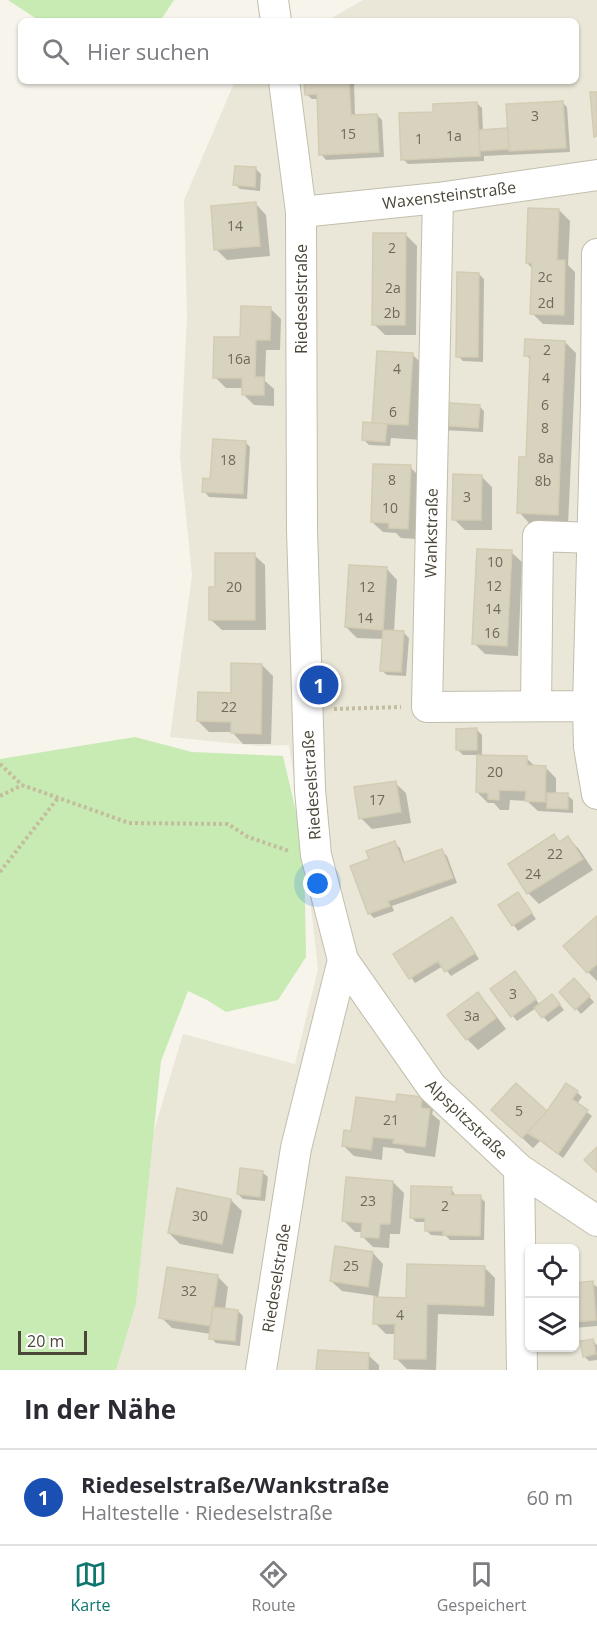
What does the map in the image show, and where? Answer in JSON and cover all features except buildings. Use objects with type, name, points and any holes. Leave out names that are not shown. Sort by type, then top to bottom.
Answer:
[{"type":"street","points":[[273,0],[276,18]]},
{"type":"street","name":"Riedeselstraße","points":[[261,1370],[296,1148],[343,960],[316,855],[310,790],[302,530],[300,212],[284,84]]},
{"type":"street","name":"Waxensteinstraße","points":[[300,212],[438,198],[597,176]]},
{"type":"street","name":"Wankstraße","points":[[427,707],[438,198]]},
{"type":"street","points":[[597,254],[594,623],[588,706],[589,747],[597,794]]},
{"type":"street","points":[[536,706],[538,536],[593,538]]},
{"type":"street","points":[[427,707],[588,706]]},
{"type":"street","name":"Alpspitzstraße","points":[[343,960],[425,1079],[519,1169],[597,1221]]},
{"type":"street","points":[[519,1169],[522,1370]]},
{"type":"path","points":[[306,709],[427,707]]},
{"type":"path","points":[[0,764],[22,785],[129,823],[228,824],[248,837],[304,856],[316,855]]},
{"type":"path","points":[[0,796],[22,785]]},
{"type":"path","points":[[0,872],[58,798]]},
{"type":"shaded area","points":[[363,0],[597,0],[597,1370],[116,1370],[136,1304],[153,1134],[183,1034],[295,1064],[318,969],[304,846],[289,745],[259,746],[170,737],[192,575],[180,457],[187,317],[184,200],[234,84],[579,84],[579,18],[331,18]]},
{"type":"green space","points":[[8,0],[174,0],[162,18],[35,18]]},
{"type":"green space","points":[[135,737],[192,752],[283,756],[304,846],[306,957],[278,1000],[226,1012],[188,991],[161,1061],[136,1304],[116,1370],[0,1370],[0,759]]},
{"type":"place","name":"Riedeselstraße/Wankstraße","points":[[319,685]]}]
